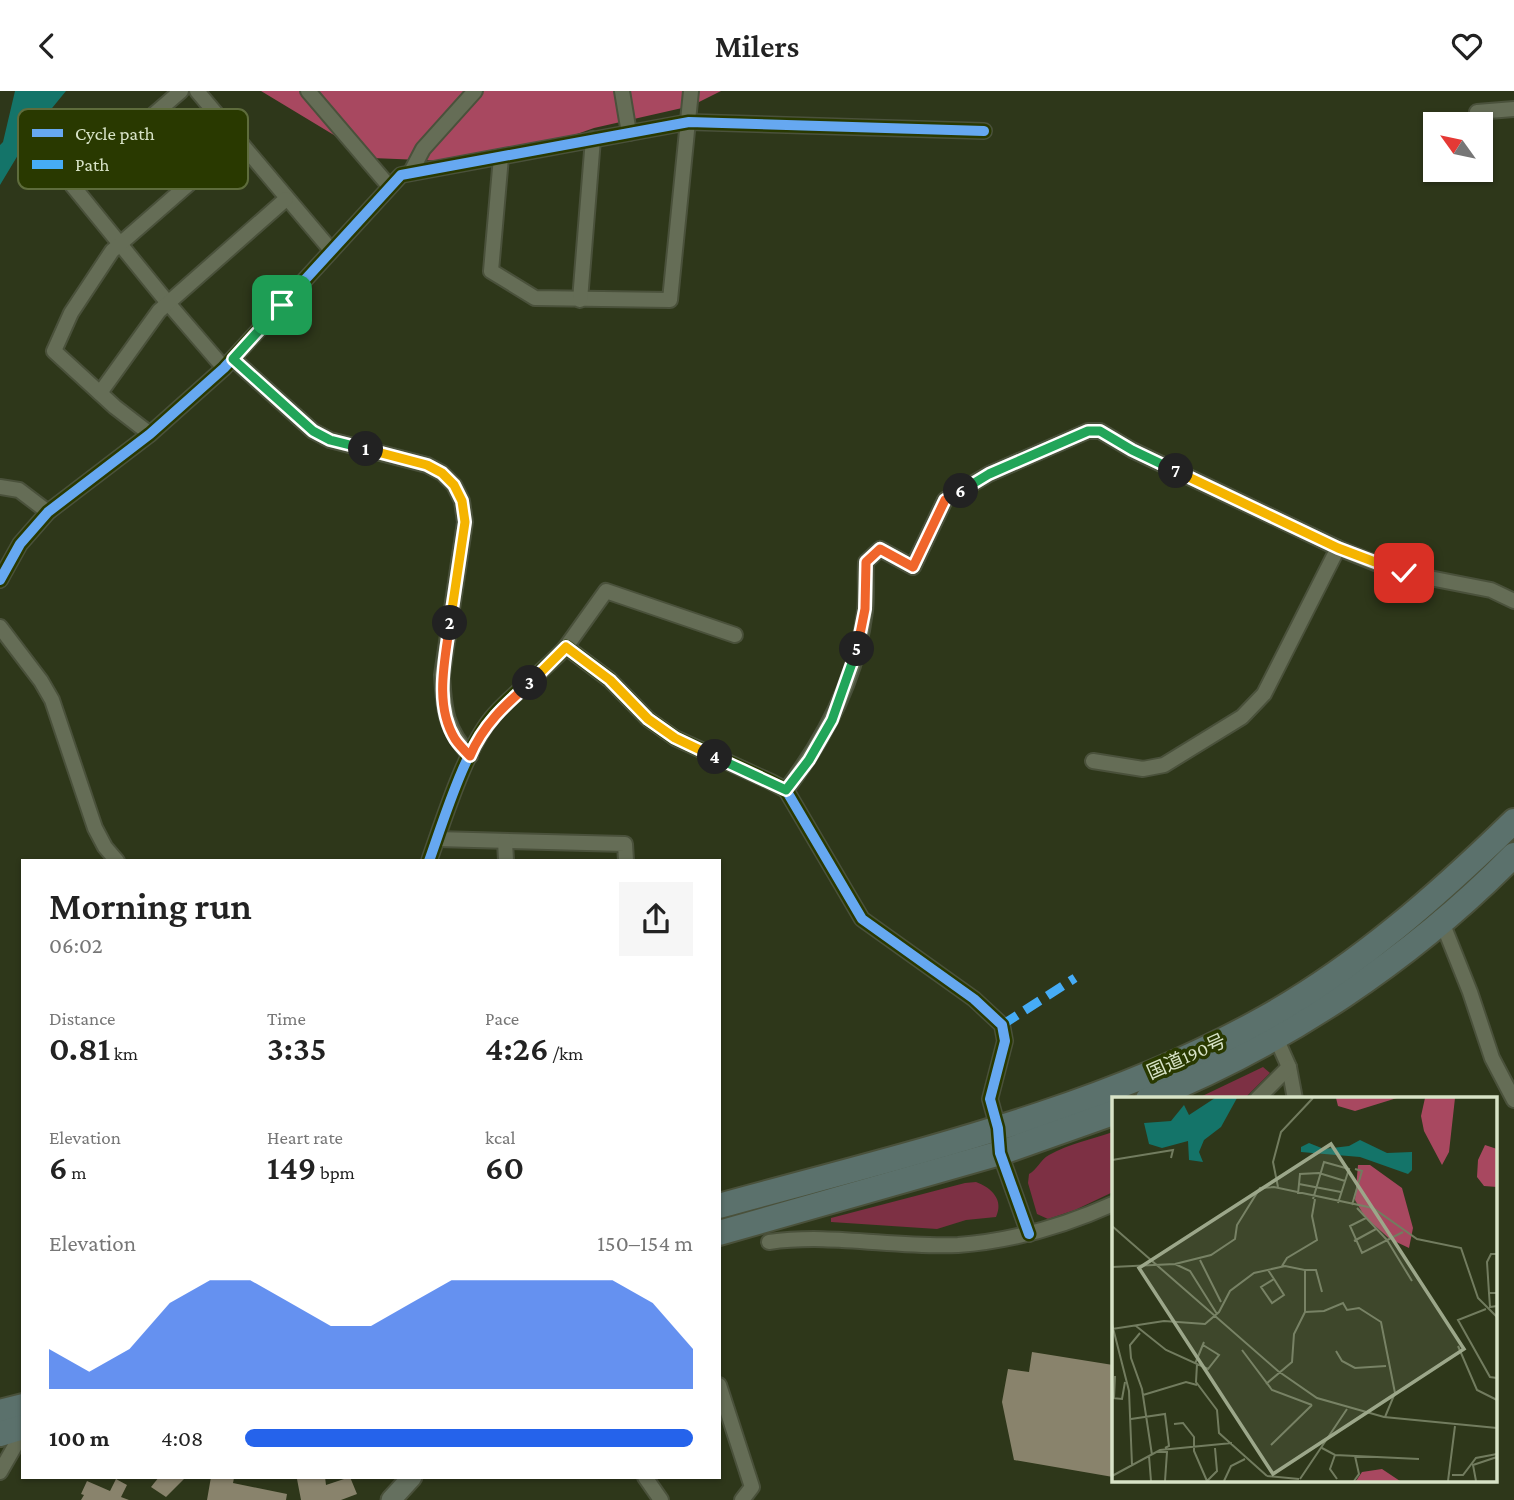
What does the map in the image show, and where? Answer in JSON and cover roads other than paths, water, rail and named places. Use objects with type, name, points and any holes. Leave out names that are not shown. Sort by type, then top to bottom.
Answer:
[{"type":"highway","name":"国道190号","points":[[1435,910],[1514,821]]},
{"type":"highway","name":"国道190号","points":[[1153,1097],[1208,1074],[1271,1028],[1371,948],[1493,877],[1514,855]]},
{"type":"highway","name":"国道190号","points":[[721,1232],[999,1140],[1202,1051],[1271,1028]]},
{"type":"highway","name":"国道190号","points":[[721,1206],[1112,1113]]},
{"type":"highway","points":[[0,1412],[21,1407]]},
{"type":"street","points":[[160,109],[181,91]]},
{"type":"street","points":[[197,91],[212,109]]},
{"type":"street","points":[[308,91],[389,186]]},
{"type":"street","points":[[411,172],[423,149],[475,91]]},
{"type":"street","points":[[622,91],[629,133]]},
{"type":"street","points":[[501,157],[491,271],[535,298],[670,300],[691,91]]},
{"type":"street","points":[[1477,111],[1514,109]]},
{"type":"street","points":[[0,580],[20,544],[48,512],[150,434],[229,363],[401,175],[688,122],[984,131]]},
{"type":"street","points":[[580,300],[593,139]]},
{"type":"street","points":[[248,153],[331,250]]},
{"type":"street","points":[[75,189],[168,303],[229,363],[313,431],[330,440],[427,465],[442,473],[454,485],[462,501],[465,522],[442,675],[443,699],[455,739],[470,756]]},
{"type":"street","points":[[150,434],[54,351],[71,313],[112,251],[182,189]]},
{"type":"street","points":[[100,393],[159,311],[286,199]]},
{"type":"street","points":[[786,790],[809,760],[832,720],[845,688],[858,647],[865,609],[866,562],[880,549],[913,567],[945,500],[989,474],[1088,431],[1100,431],[1132,450],[1338,548],[1404,573],[1491,590],[1514,601]]},
{"type":"street","points":[[0,487],[19,491],[48,512]]},
{"type":"street","points":[[1093,761],[1143,769],[1164,765],[1242,717],[1264,694],[1338,548]]},
{"type":"street","points":[[430,859],[477,738],[496,714],[549,667],[606,591],[735,635]]},
{"type":"street","points":[[0,627],[52,700],[94,828],[115,859]]},
{"type":"street","points":[[566,647],[610,680],[648,719],[675,738],[786,790],[862,919],[974,999],[1002,1025],[1005,1041],[990,1099],[999,1140],[1029,1234]]},
{"type":"street","points":[[437,839],[625,844],[626,859]]},
{"type":"street","points":[[505,841],[506,859]]},
{"type":"street","points":[[1435,910],[1470,992],[1492,1058],[1514,1100]]},
{"type":"street","points":[[1271,1028],[1289,1067],[1295,1097]]},
{"type":"street","points":[[1259,1097],[1289,1067]]},
{"type":"street","points":[[769,1242],[822,1238],[957,1245],[1029,1234],[1075,1221],[1112,1204]]},
{"type":"street","points":[[721,1391],[752,1487],[742,1500]]},
{"type":"street","points":[[0,1472],[16,1438]]},
{"type":"street","points":[[391,1500],[410,1479]]},
{"type":"street","points":[[646,1479],[661,1500]]},
{"type":"water","points":[[15,91],[66,91],[51,109],[18,109],[18,155],[0,185],[0,145]]}]
